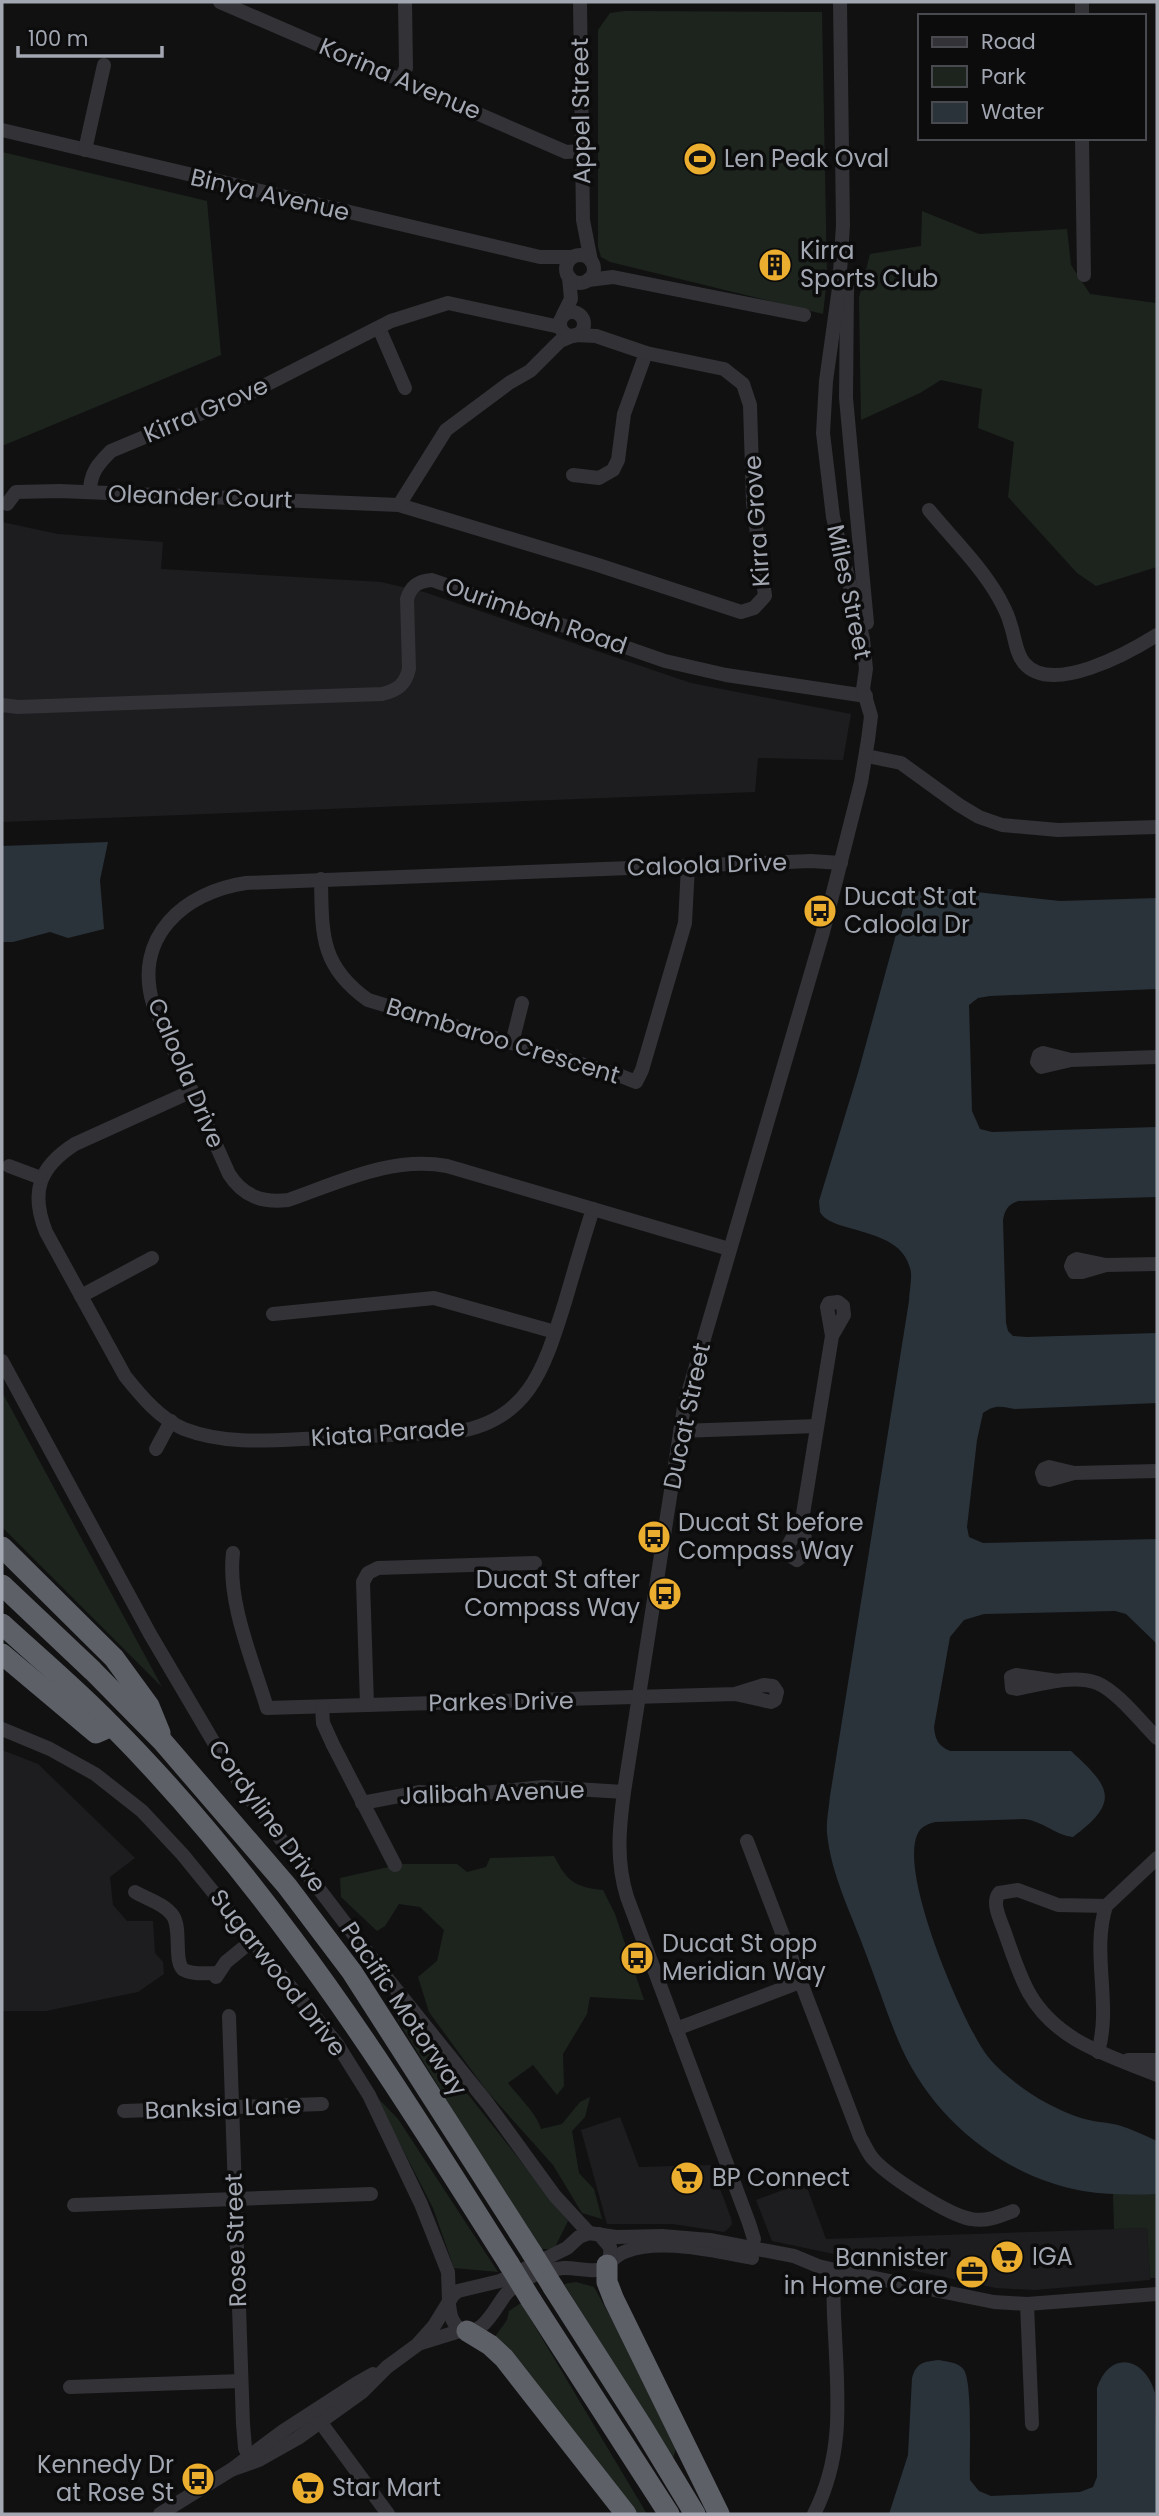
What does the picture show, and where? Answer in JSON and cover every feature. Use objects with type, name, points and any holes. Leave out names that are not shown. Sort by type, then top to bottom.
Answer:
[{"type":"highway","points":[[2,1547],[114,1658],[149,1706],[163,1742]]},
{"type":"highway","name":"Pacific Motorway","points":[[2,1585],[163,1742],[279,1877],[352,1972],[695,2514]]},
{"type":"highway","name":"Pacific Motorway","points":[[2,1624],[111,1726],[184,1805],[293,1939],[385,2071],[669,2514]]},
{"type":"highway","points":[[2,1654],[96,1732],[111,1726]]},
{"type":"highway","points":[[608,2264],[607,2282],[614,2300],[719,2514]]},
{"type":"highway","points":[[465,2331],[490,2344],[504,2358],[626,2514]]},
{"type":"street","points":[[401,79],[406,68],[405,2]]},
{"type":"street","name":"Appel Street","points":[[580,2],[583,220],[592,262]]},
{"type":"street","name":"Miles Street","points":[[840,2],[846,265],[845,379],[873,678],[866,696]]},
{"type":"street","name":"Korina Avenue","points":[[225,3],[566,152],[581,151]]},
{"type":"street","points":[[85,150],[104,65]]},
{"type":"street","name":"Binya Avenue","points":[[2,131],[540,257],[574,257]]},
{"type":"street","points":[[1082,140],[1084,275]]},
{"type":"street","name":"Appel Street","points":[[574,257],[583,220]]},
{"type":"street","name":"Miles Street","points":[[843,225],[839,288],[825,390],[823,433],[833,517],[863,639],[866,669],[863,687],[866,696]]},
{"type":"street","points":[[399,505],[446,430],[509,383],[530,371],[560,341],[571,299],[566,267],[574,257],[584,256],[613,277]]},
{"type":"street","name":"Binya Avenue","points":[[540,257],[568,276]]},
{"type":"street","points":[[565,326],[582,330],[580,293],[593,272],[592,262]]},
{"type":"street","points":[[568,276],[576,282],[613,277],[804,315]]},
{"type":"street","name":"Kirra Grove","points":[[90,492],[90,482],[96,465],[111,451],[250,393],[391,321],[448,303],[565,326],[646,352],[724,369],[743,384],[750,405],[753,503],[765,596],[754,608],[741,612],[598,565],[399,505]]},
{"type":"street","points":[[565,326],[573,312],[582,317],[596,336]]},
{"type":"street","points":[[379,328],[405,388]]},
{"type":"street","points":[[573,475],[598,478],[613,470],[618,460],[624,414],[646,352]]},
{"type":"street","name":"Oleander Court","points":[[7,504],[16,492],[90,492],[399,505]]},
{"type":"street","points":[[929,510],[981,570],[1010,621],[1018,652],[1025,664],[1038,672],[1059,674],[1099,667],[1157,635]]},
{"type":"street","name":"Ourimbah Road","points":[[2,705],[18,707],[382,694],[393,691],[401,687],[407,679],[409,668],[409,593],[416,583],[432,580],[665,661],[726,676],[866,696]]},
{"type":"street","name":"Ducat Street","points":[[750,2253],[753,2236],[744,2207],[645,1949],[620,1874],[618,1844],[638,1698],[688,1390],[841,863],[867,756],[871,716],[866,696]]},
{"type":"street","points":[[867,756],[901,763],[951,800],[979,817],[1002,825],[1058,831],[1157,827]]},
{"type":"street","name":"Caloola Drive","points":[[729,1249],[429,1163],[394,1164],[288,1200],[254,1198],[238,1187],[229,1174],[151,998],[151,961],[161,933],[174,916],[192,900],[218,888],[253,882],[819,860],[841,863]]},
{"type":"street","name":"Bambaroo Crescent","points":[[321,879],[324,941],[332,964],[348,985],[368,1000],[636,1082],[642,1070],[685,922],[688,866]]},
{"type":"street","points":[[512,1043],[522,1003]]},
{"type":"street","points":[[1071,1060],[1157,1057]]},
{"type":"street","points":[[9,1166],[41,1178],[53,1160],[75,1144],[192,1091]]},
{"type":"street","name":"Kiata Parade","points":[[41,1178],[38,1197],[42,1223],[125,1376],[142,1396],[171,1421],[184,1428],[232,1440],[469,1430],[502,1416],[527,1393],[545,1365],[593,1209]]},
{"type":"street","points":[[81,1296],[152,1258]]},
{"type":"street","points":[[1106,1265],[1157,1264]]},
{"type":"street","points":[[273,1314],[434,1298],[555,1332]]},
{"type":"street","points":[[802,1520],[832,1336]]},
{"type":"street","name":"Cordyline Drive","points":[[2,1361],[150,1634],[244,1789],[390,1982],[488,2104],[555,2196],[594,2234]]},
{"type":"street","points":[[156,1449],[171,1421]]},
{"type":"street","points":[[680,1430],[817,1426]]},
{"type":"street","points":[[1074,1473],[1157,1471]]},
{"type":"street","name":"Parkes Drive","points":[[233,1553],[230,1573],[237,1606],[267,1708],[735,1694]]},
{"type":"street","points":[[367,1705],[363,1582],[368,1573],[378,1568],[535,1563]]},
{"type":"street","points":[[1058,1681],[1083,1680],[1102,1686],[1157,1738]]},
{"type":"street","points":[[322,1707],[323,1723],[395,1865]]},
{"type":"street","name":"Sugarwood Drive","points":[[2,1729],[50,1749],[95,1774],[142,1811],[184,1855],[337,2044],[369,2095],[421,2204],[448,2272],[449,2302]]},
{"type":"street","name":"Jalibah Avenue","points":[[362,1803],[420,1792],[464,1795],[543,1787],[624,1792]]},
{"type":"street","points":[[747,1841],[860,2137],[872,2158],[887,2171],[949,2211],[971,2219],[990,2220],[1013,2211]]},
{"type":"street","points":[[1098,2052],[1104,2027],[1100,1934],[1106,1906],[1157,1858]]},
{"type":"street","points":[[1106,1906],[1058,1905],[1018,1889],[999,1893],[996,1899],[1006,1936],[1026,1986],[1046,2017],[1063,2033],[1098,2052],[1157,2075]]},
{"type":"street","points":[[135,1892],[164,1908],[174,1917],[178,1930],[179,1962],[183,1969],[190,1972],[217,1975],[226,1962],[253,1940]]},
{"type":"street","points":[[676,2029],[800,1982]]},
{"type":"street","name":"Rose Street","points":[[229,2016],[244,2443],[251,2459]]},
{"type":"street","points":[[1116,2058],[1157,2060]]},
{"type":"street","name":"Banksia Lane","points":[[124,2111],[322,2104]]},
{"type":"street","points":[[74,2205],[372,2194]]},
{"type":"street","points":[[594,2234],[610,2247],[608,2264]]},
{"type":"street","points":[[160,2514],[231,2470],[298,2438],[321,2423],[417,2345],[458,2291],[510,2277],[568,2248],[579,2237],[594,2234],[616,2237],[677,2236],[750,2253]]},
{"type":"street","points":[[417,2345],[481,2326],[504,2296],[514,2286],[529,2278],[563,2268],[597,2271],[621,2253],[642,2247],[794,2256],[818,2266],[962,2297],[1027,2304],[1157,2294]]},
{"type":"street","points":[[814,2514],[833,2466],[838,2431],[833,2294],[835,2270]]},
{"type":"street","points":[[449,2302],[451,2318],[465,2331]]},
{"type":"street","points":[[1027,2304],[1032,2424]]},
{"type":"street","points":[[251,2459],[295,2423],[356,2383],[387,2367]]},
{"type":"street","points":[[71,2387],[241,2381]]},
{"type":"street","points":[[321,2423],[324,2404]]},
{"type":"street","points":[[295,2423],[321,2423],[388,2514]]},
{"type":"shaded area","points":[[2,522],[58,534],[163,542],[161,569],[381,582],[424,592],[691,683],[851,714],[843,760],[758,758],[755,792],[2,822]]},
{"type":"shaded area","points":[[2,1750],[38,1764],[135,1858],[110,1877],[113,1905],[127,1921],[153,1921],[155,1953],[163,1962],[164,1974],[138,1992],[46,2011],[2,2011]]},
{"type":"shaded area","points":[[620,2117],[639,2167],[711,2165],[731,2218],[732,2224],[729,2228],[724,2232],[673,2224],[607,2224],[581,2130]]},
{"type":"shaded area","points":[[805,2182],[826,2239],[1147,2228],[1150,2280],[1035,2290],[996,2288],[772,2241],[756,2200]]},
{"type":"green space","points":[[822,12],[827,279],[823,314],[610,262],[601,257],[598,247],[598,30],[610,13]]},
{"type":"green space","points":[[2,152],[207,201],[221,355],[2,446]]},
{"type":"green space","points":[[922,211],[979,234],[1067,229],[1071,265],[1090,294],[1156,303],[1157,567],[1096,586],[1077,573],[1008,497],[1014,442],[978,428],[982,389],[941,380],[920,393],[861,420],[859,298],[870,254],[921,246]]},
{"type":"green space","points":[[2,1392],[162,1687],[2,1527]]},
{"type":"green space","points":[[554,1856],[572,1881],[578,1885],[603,1890],[615,1914],[644,2000],[590,1997],[587,2014],[563,2054],[564,2086],[557,2095],[533,2065],[508,2083],[532,2112],[541,2129],[562,2124],[580,2102],[590,2097],[585,2117],[572,2131],[579,2173],[594,2189],[602,2219],[582,2213],[553,2165],[486,2090],[429,2012],[418,1977],[437,1961],[444,1930],[420,1907],[399,1904],[385,1926],[377,1931],[341,1897],[340,1878],[402,1864],[457,1864],[467,1872],[486,1867],[490,1858]]},
{"type":"green space","points":[[385,1999],[414,2026],[568,2221],[554,2249],[538,2249]]},
{"type":"green space","points":[[375,2095],[398,2119],[498,2272],[454,2268],[433,2208]]},
{"type":"green space","points":[[1113,2194],[1157,2194],[1157,2278],[1150,2278],[1147,2228],[1114,2229]]},
{"type":"green space","points":[[576,2282],[594,2287],[632,2356],[676,2448],[673,2459],[564,2284]]},
{"type":"green space","points":[[521,2303],[647,2514],[637,2514],[575,2432],[494,2338],[507,2320],[509,2311]]},
{"type":"water","points":[[108,842],[100,880],[104,929],[68,938],[50,932],[13,942],[2,942],[2,846]]},
{"type":"water","points":[[929,887],[1060,901],[1157,898],[1157,989],[990,996],[978,998],[969,1005],[972,1111],[980,1129],[992,1132],[1157,1127],[1157,1197],[1018,1201],[1008,1208],[1003,1220],[1008,1331],[1013,1336],[1027,1337],[1157,1333],[1157,1403],[1015,1409],[999,1407],[983,1413],[977,1440],[967,1527],[969,1537],[983,1543],[1157,1539],[1157,1644],[1126,1614],[1115,1611],[984,1614],[964,1620],[950,1637],[934,1727],[936,1739],[950,1751],[1071,1751],[1101,1784],[1105,1794],[1104,1803],[1089,1824],[1073,1837],[1024,1819],[935,1822],[918,1833],[914,1852],[916,1878],[934,1941],[959,2005],[985,2052],[999,2069],[1035,2097],[1053,2107],[1086,2119],[1123,2127],[1157,2141],[1157,2194],[1102,2193],[1054,2184],[1000,2159],[953,2122],[933,2100],[902,2049],[843,1895],[829,1849],[827,1828],[830,1796],[911,1276],[904,1254],[893,1245],[827,1219],[820,1212],[819,1201],[858,1073],[904,905],[911,895]]},
{"type":"water","points":[[939,2360],[956,2364],[964,2370],[970,2406],[970,2480],[979,2491],[991,2496],[1080,2492],[1093,2487],[1097,2477],[1097,2388],[1110,2367],[1127,2362],[1136,2365],[1144,2372],[1155,2393],[1157,2514],[889,2514],[908,2455],[912,2378],[921,2364]]},
{"type":"place","name":"Len Peak Oval","points":[[700,159]]},
{"type":"place","name":"Kirra Sports Club","points":[[775,265]]},
{"type":"place","name":"Ducat St at Caloola Dr","points":[[820,911]]},
{"type":"place","name":"Ducat St before Compass Way","points":[[654,1537]]},
{"type":"place","name":"Ducat St after Compass Way","points":[[665,1594]]},
{"type":"place","name":"Ducat St opp Meridian Way","points":[[637,1958]]},
{"type":"place","name":"BP Connect","points":[[687,2178]]},
{"type":"place","name":"IGA","points":[[1007,2257]]},
{"type":"place","name":"Bannister in Home Care","points":[[972,2272]]},
{"type":"place","name":"Kennedy Dr at Rose St","points":[[198,2479]]},
{"type":"place","name":"Star Mart","points":[[308,2488]]}]
